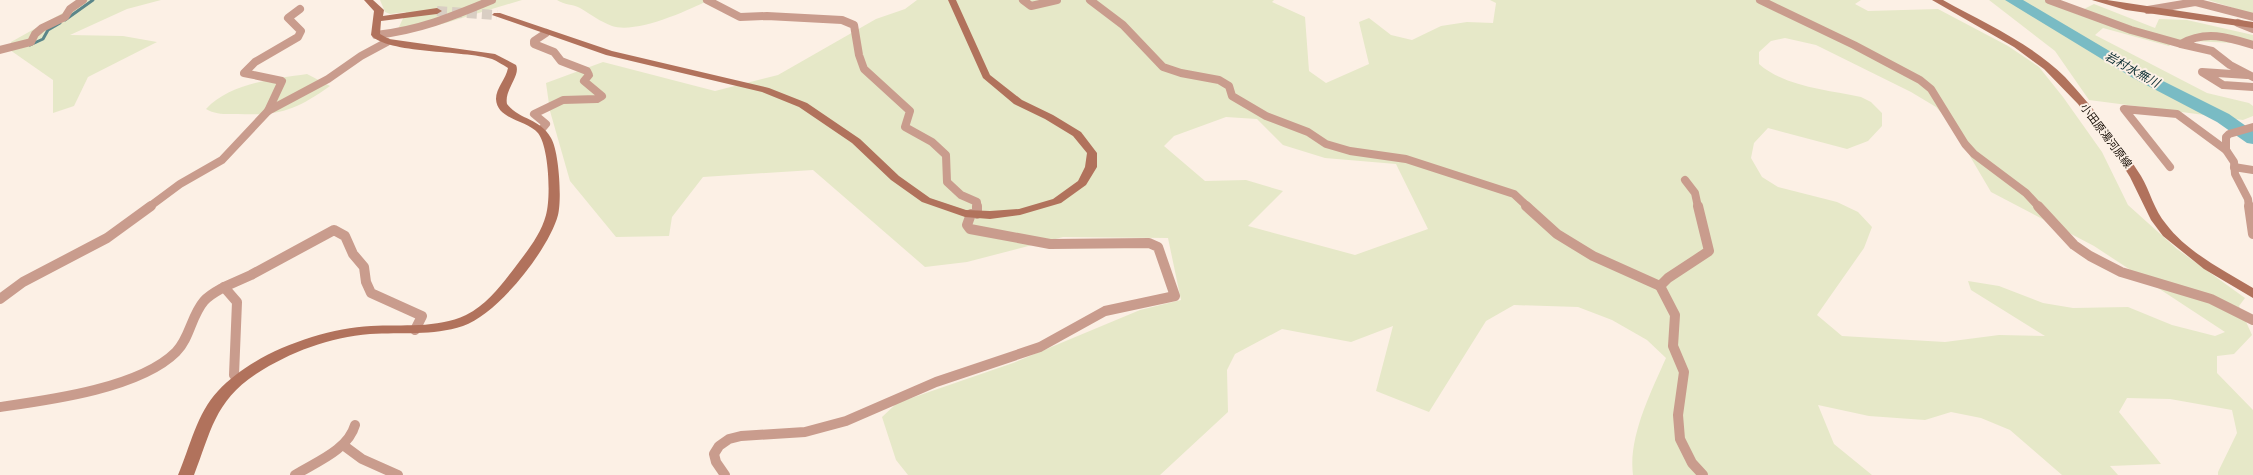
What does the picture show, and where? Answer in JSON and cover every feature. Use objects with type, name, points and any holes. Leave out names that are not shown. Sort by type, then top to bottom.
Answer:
[{"type":"street","points":[[0,50],[31,42],[35,34],[42,28],[65,17],[70,9],[83,0]]},
{"type":"street","points":[[186,475],[212,412],[222,396],[238,380],[279,357],[323,337],[352,331],[441,328],[474,317],[486,308],[524,263],[544,233],[555,206],[548,142],[541,130],[507,110],[502,104],[501,98],[513,73],[513,67],[506,61],[470,52],[387,42],[376,35],[374,28],[378,19],[379,10],[368,0]]},
{"type":"street","points":[[376,35],[405,32],[428,26],[492,0]]},
{"type":"street","points":[[707,0],[740,17],[767,16],[842,20],[854,25],[858,34],[859,55],[863,66],[873,81],[889,92],[897,103],[910,111],[905,127],[932,142],[946,155],[948,182],[961,195],[977,202],[974,214],[967,225],[970,229],[1050,244],[1149,243],[1158,246],[1175,296],[1105,311],[1040,347],[936,382],[846,421],[805,432],[741,436],[729,439],[719,446],[714,454],[716,462],[725,475]]},
{"type":"street","points":[[497,15],[546,33],[609,53],[765,90],[803,105],[856,140],[895,178],[926,200],[945,208],[974,214],[1020,212],[1058,201],[1082,183],[1091,167],[1092,153],[1077,134],[1049,117],[1018,102],[986,76],[952,0]]},
{"type":"street","points":[[1023,0],[1030,6],[1057,0]]},
{"type":"street","points":[[1090,0],[1123,25],[1163,67],[1181,73],[1219,80],[1229,86],[1232,96],[1248,106],[1266,116],[1308,132],[1326,144],[1350,151],[1406,159],[1514,194],[1557,234],[1593,256],[1660,286]]},
{"type":"street","points":[[1760,0],[1854,45],[1926,84],[1931,89],[1965,144],[1974,154],[2026,193],[2074,244],[2090,256],[2122,272],[2211,299],[2253,320]]},
{"type":"street","name":"小田原湯河原線","points":[[1936,0],[2023,49],[2044,64],[2060,79],[2122,155],[2138,180],[2154,216],[2166,232],[2188,251],[2253,294]]},
{"type":"street","points":[[2049,0],[2103,20],[2181,44],[2220,54],[2230,65],[2251,76]]},
{"type":"street","points":[[2096,0],[2148,10],[2253,25]]},
{"type":"street","points":[[2148,10],[2195,1],[2253,17]]},
{"type":"street","points":[[268,112],[282,82],[244,73],[255,62],[298,37],[301,31],[288,18],[300,9]]},
{"type":"street","points":[[378,19],[436,11]]},
{"type":"street","points":[[2238,23],[2253,29]]},
{"type":"street","points":[[541,130],[546,124],[534,114],[563,100],[597,99],[602,96],[584,82],[588,75],[586,70],[561,61],[554,52],[534,44],[534,41],[546,33]]},
{"type":"street","points":[[2181,44],[2205,34],[2226,37],[2253,45]]},
{"type":"street","points":[[0,299],[23,282],[107,238],[180,184],[222,160],[268,112],[328,79],[361,56],[387,42]]},
{"type":"street","points":[[2251,76],[2202,72],[2223,85],[2253,87]]},
{"type":"street","points":[[2170,167],[2124,108],[2177,114],[2226,150]]},
{"type":"street","points":[[2251,127],[2233,132],[2226,137],[2226,150],[2234,167],[2235,174],[2251,200],[2253,234]]},
{"type":"street","points":[[2234,167],[2253,170]]},
{"type":"street","points":[[1660,286],[1668,278],[1709,251],[1695,193],[1684,180]]},
{"type":"street","points":[[0,407],[52,398],[111,384],[154,368],[176,353],[186,340],[203,302],[224,287],[252,276],[334,230],[345,236],[353,254],[364,267],[366,282],[371,293],[422,316],[415,330]]},
{"type":"street","points":[[1660,286],[1661,292],[1674,311],[1676,322],[1673,346],[1682,362],[1684,372],[1678,431],[1684,453],[1703,475]]},
{"type":"street","points":[[224,287],[236,302],[234,375],[238,380]]},
{"type":"street","points":[[295,475],[343,445],[352,436],[355,424]]},
{"type":"street","points":[[343,445],[362,459],[398,475]]},
{"type":"green space","points":[[86,0],[161,0],[127,9],[70,35],[123,36],[157,42],[88,77],[74,106],[53,113],[53,80],[10,50],[11,42]]},
{"type":"green space","points":[[380,0],[522,0],[439,25],[398,29],[406,12],[390,14],[385,12]]},
{"type":"green space","points":[[557,0],[709,0],[661,20],[634,27],[622,28],[612,26],[580,8]]},
{"type":"green space","points":[[917,0],[1274,0],[1272,2],[1305,17],[1309,71],[1326,83],[1369,64],[1359,22],[1369,18],[1391,35],[1412,40],[1441,26],[1467,22],[1493,23],[1496,3],[1490,0],[1861,0],[1855,4],[1868,11],[1938,9],[2008,46],[2039,67],[2063,97],[2102,152],[2128,205],[2177,249],[2245,298],[2239,306],[2252,335],[2234,354],[2217,356],[2217,373],[2253,410],[2253,475],[2218,475],[2218,472],[2237,433],[2232,410],[2170,399],[2127,398],[2119,412],[2161,464],[2110,466],[2118,475],[2062,475],[2010,430],[1981,418],[1951,412],[1925,420],[1869,416],[1818,405],[1834,444],[1872,475],[1633,475],[1632,460],[1637,430],[1666,358],[1647,340],[1612,320],[1578,307],[1514,305],[1486,321],[1429,412],[1376,391],[1393,326],[1351,342],[1282,329],[1235,354],[1227,370],[1228,412],[1160,475],[908,475],[896,460],[882,417],[897,403],[1013,363],[1140,310],[1181,300],[1168,238],[1063,237],[967,262],[925,267],[813,170],[703,177],[672,217],[669,236],[616,237],[570,181],[550,111],[546,83],[603,62],[715,91],[778,75],[876,19],[905,9]],"holes":[[[1785,38],[1816,45],[1911,92],[1936,107],[1960,133],[1971,158],[1991,192],[2094,246],[2225,332],[2215,336],[2172,325],[2128,307],[2073,308],[2043,303],[1999,286],[1968,281],[1971,290],[2045,336],[1999,335],[1945,342],[1842,336],[1817,315],[1864,248],[1872,227],[1858,212],[1837,202],[1778,187],[1762,177],[1751,158],[1754,143],[1768,128],[1847,149],[1868,141],[1882,126],[1882,113],[1871,102],[1861,97],[1821,90],[1794,83],[1769,72],[1759,64],[1759,52],[1771,41]],[[1226,117],[1257,119],[1283,145],[1325,158],[1396,164],[1428,229],[1355,255],[1248,226],[1283,191],[1246,180],[1205,181],[1164,146],[1174,136]]]},
{"type":"green space","points":[[1989,0],[2044,0],[2079,15],[2172,43],[2169,46],[2103,28],[2095,35],[2207,93],[2249,103],[2253,106],[2253,116],[2243,120],[2089,100],[2055,51]]},
{"type":"green space","points":[[2208,0],[2253,0],[2253,14]]},
{"type":"green space","points":[[2094,4],[2155,28],[2159,19],[2187,20],[2253,35],[2253,44],[2172,40],[2082,10]]},
{"type":"green space","points":[[307,74],[330,86],[307,101],[287,110],[265,114],[222,114],[206,109],[227,93],[240,88],[266,80]]},
{"type":"waterway","points":[[65,20],[93,0]]},
{"type":"waterway","name":"岩村水無川","points":[[2012,0],[2139,75],[2223,118],[2253,139]]},
{"type":"waterway","points":[[30,45],[43,39],[48,30],[60,23]]},
{"type":"tunnel","points":[[437,11],[497,15]]}]
